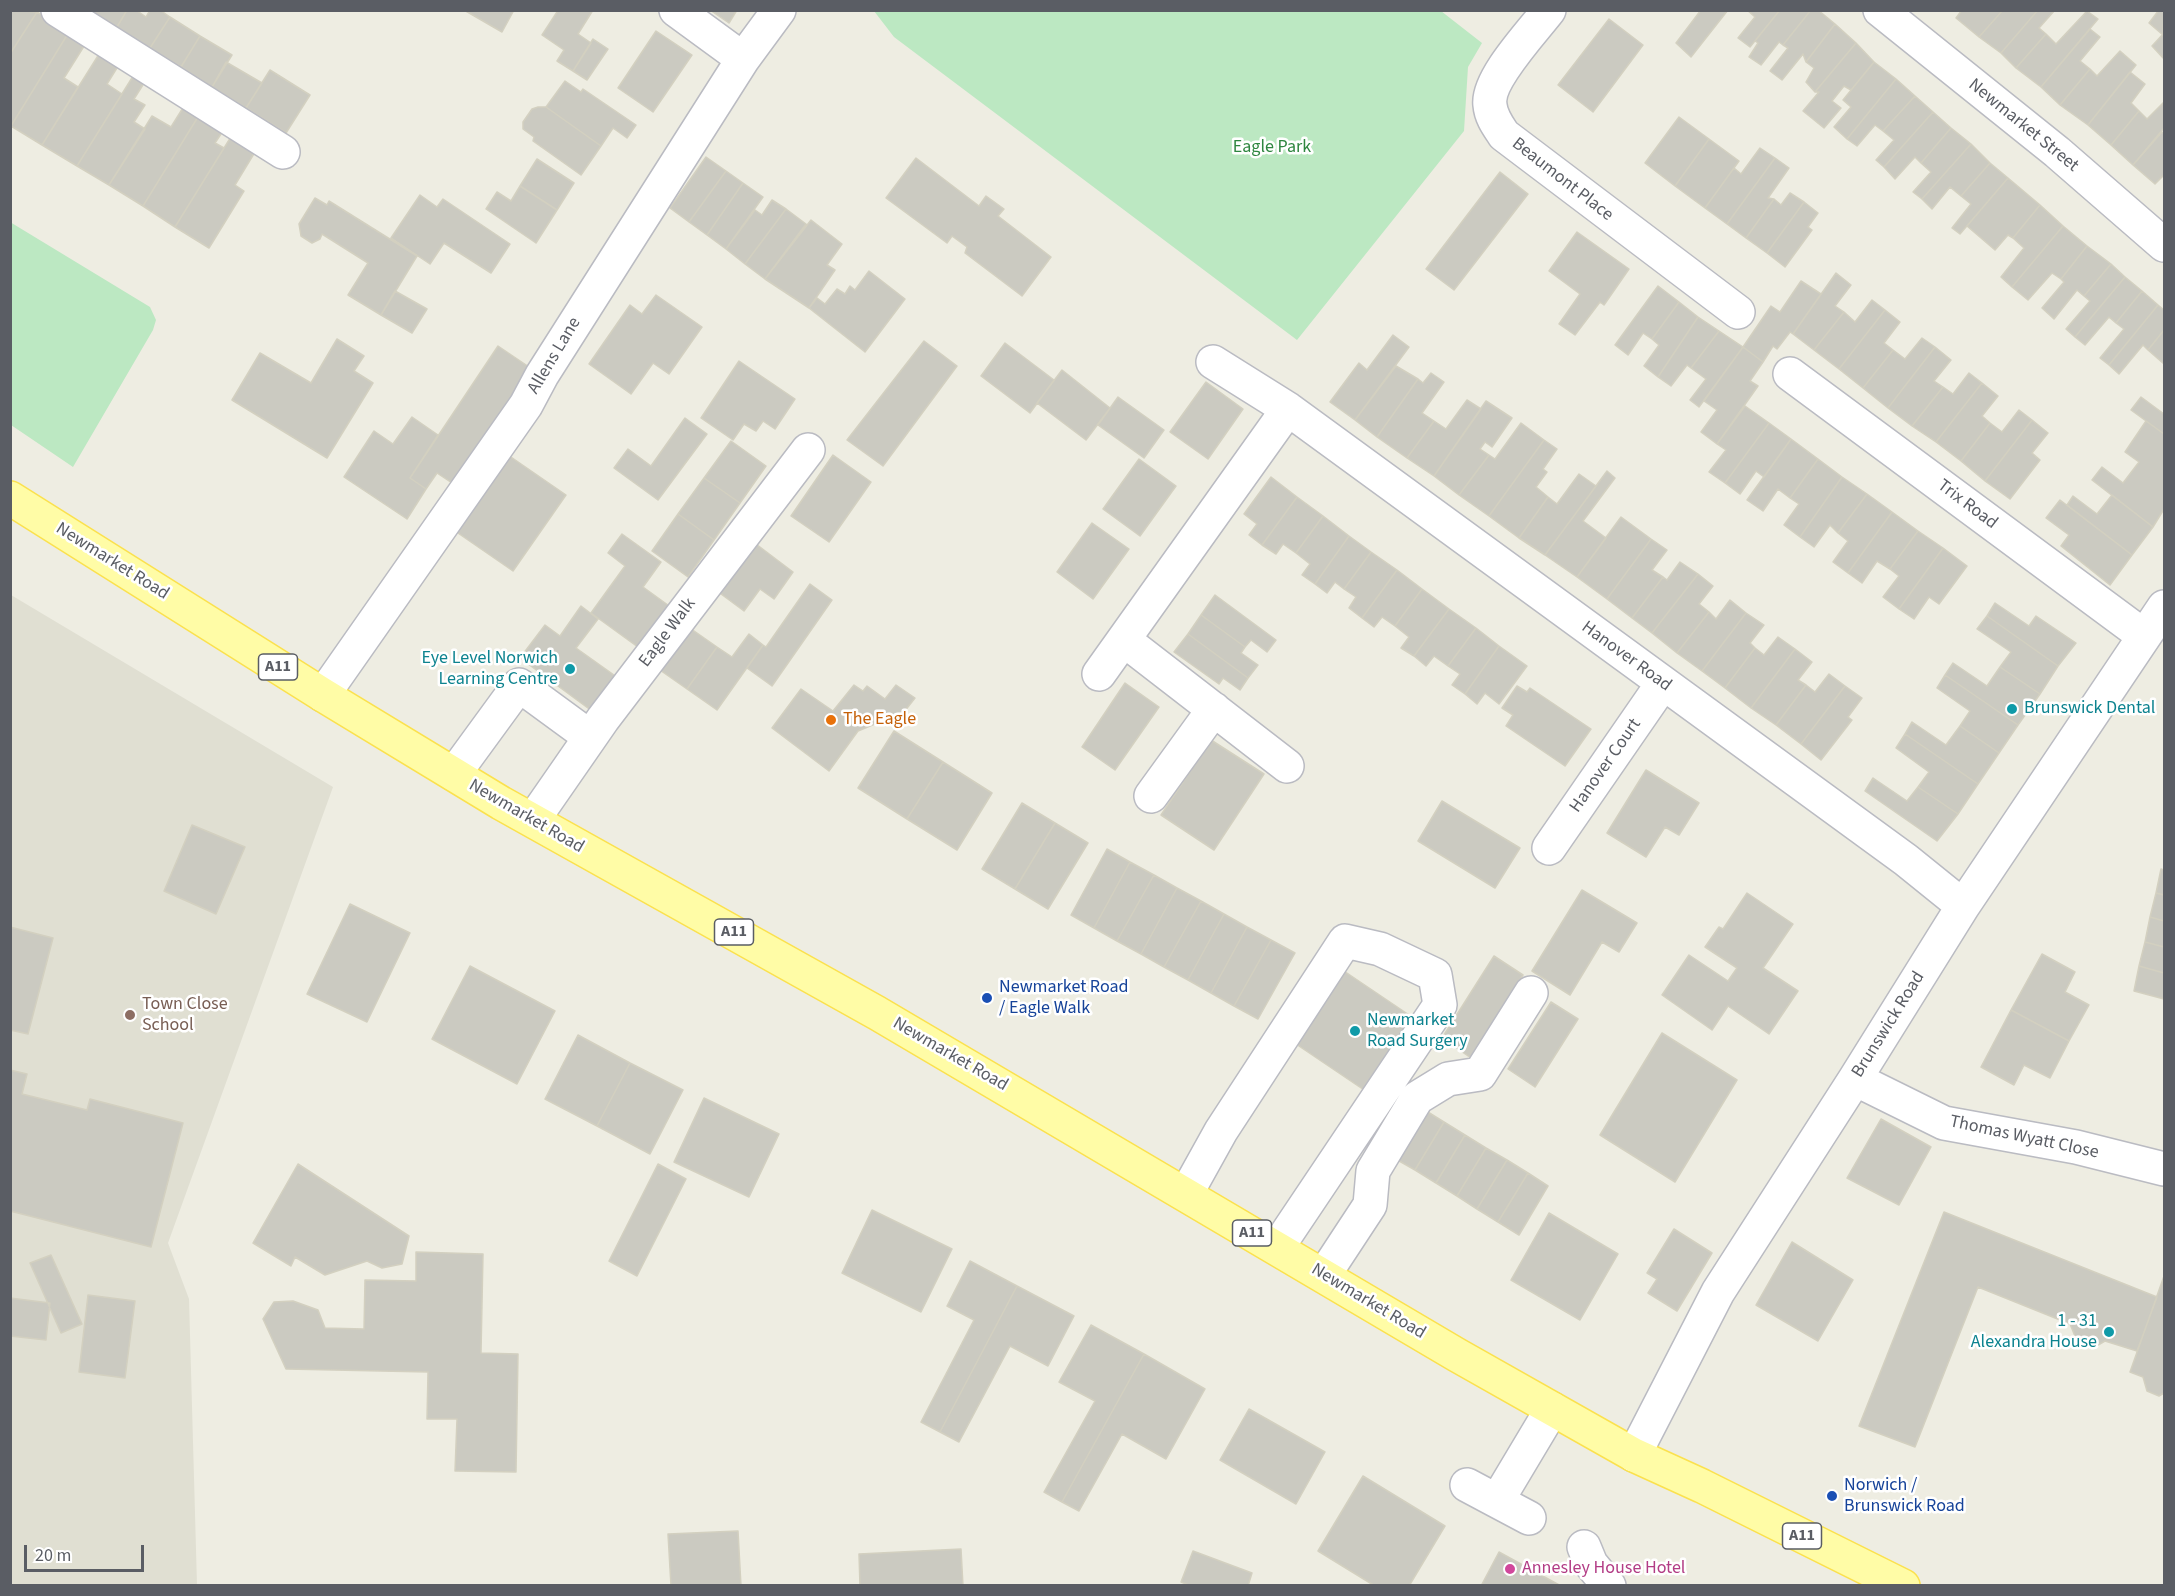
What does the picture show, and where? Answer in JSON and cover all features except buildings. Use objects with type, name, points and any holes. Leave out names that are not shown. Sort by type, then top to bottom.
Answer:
[{"type":"main road","name":"Newmarket Road","points":[[10,498],[323,695],[454,774],[857,1002],[1552,1409],[1634,1455],[1903,1586]]},
{"type":"street","points":[[58,10],[283,152]]},
{"type":"street","points":[[676,10],[743,59]]},
{"type":"street","name":"Allens Lane","points":[[323,695],[526,405],[548,365],[743,59],[779,10]]},
{"type":"street","name":"Newmarket Street","points":[[1880,10],[2057,152],[2164,245]]},
{"type":"street","name":"Beaumont Place","points":[[1543,13],[1495,81],[1489,103],[1494,121],[1504,135],[1738,312]]},
{"type":"street","name":"Hanover Road","points":[[1213,362],[1288,409],[1896,853],[1963,906]]},
{"type":"street","name":"Trix Road","points":[[1790,374],[2144,636]]},
{"type":"street","points":[[1099,674],[1288,409]]},
{"type":"street","name":"Eagle Walk","points":[[532,820],[590,737],[808,450]]},
{"type":"street","name":"Brunswick Road","points":[[1634,1455],[1718,1292],[1963,906],[2164,607]]},
{"type":"street","points":[[1124,640],[1287,766]]},
{"type":"street","name":"Hanover Court","points":[[1549,848],[1663,683]]},
{"type":"street","points":[[454,774],[519,686],[590,737]]},
{"type":"street","points":[[1151,796],[1214,709]]},
{"type":"street","points":[[1186,1194],[1221,1131],[1345,941],[1380,949],[1435,975],[1440,1005],[1277,1248]]},
{"type":"street","points":[[1324,1275],[1370,1205],[1373,1171],[1417,1098],[1448,1079],[1480,1074],[1531,993]]},
{"type":"street","name":"Thomas Wyatt Close","points":[[1855,1079],[1944,1122],[2076,1148],[2164,1169]]},
{"type":"street","points":[[1497,1501],[1552,1409]]},
{"type":"street","points":[[1467,1485],[1529,1518]]},
{"type":"street","points":[[1584,1547],[1591,1564],[1609,1586]]},
{"type":"shaded area","name":"Town Close School","points":[[11,595],[333,787],[168,1243],[189,1299],[197,1585],[11,1586]]},
{"type":"green space","name":"Eagle Park","points":[[874,11],[1441,11],[1482,43],[1468,67],[1464,131],[1297,340],[894,37]]},
{"type":"green space","points":[[10,222],[150,307],[156,320],[153,330],[73,467],[11,425]]},
{"type":"place","name":"Eye Level Norwich Learning Centre","points":[[570,669]]},
{"type":"place","name":"Brunswick Dental","points":[[2012,709]]},
{"type":"place","name":"The Eagle","points":[[831,720]]},
{"type":"place","name":"Newmarket Road / Eagle Walk","points":[[987,998]]},
{"type":"place","name":"Town Close School","points":[[130,1015]]},
{"type":"place","name":"Newmarket Road Surgery","points":[[1355,1031]]},
{"type":"place","name":"1 - 31 Alexandra House","points":[[2109,1332]]},
{"type":"place","name":"Norwich / Brunswick Road","points":[[1832,1496]]},
{"type":"place","name":"Annesley House Hotel","points":[[1510,1569]]}]
